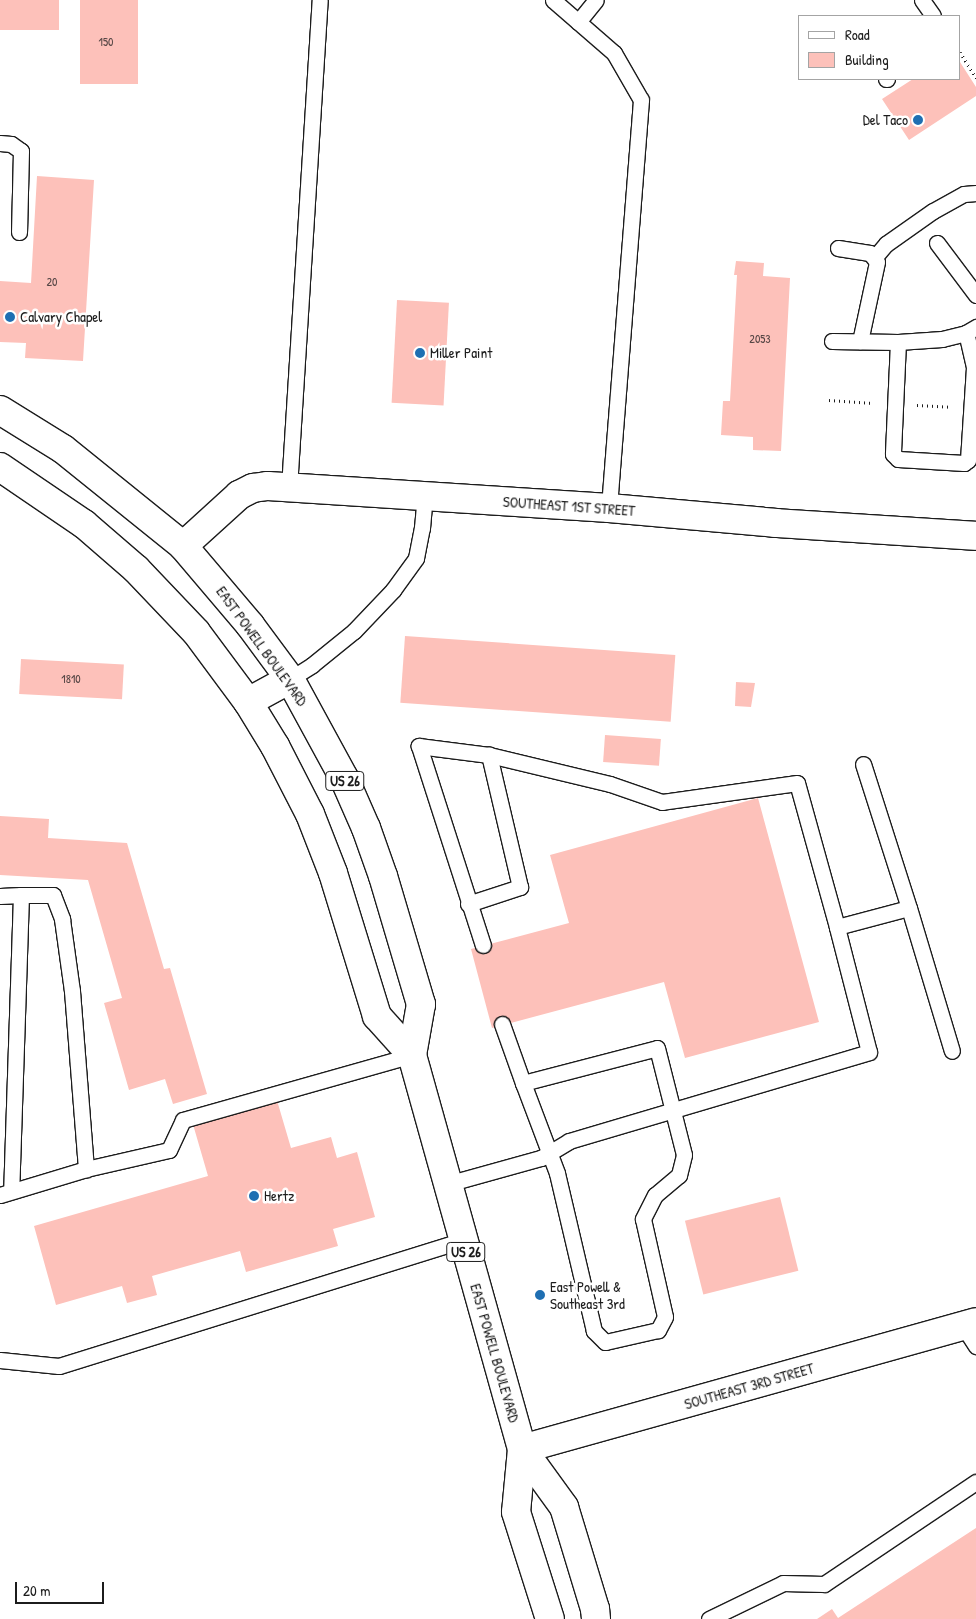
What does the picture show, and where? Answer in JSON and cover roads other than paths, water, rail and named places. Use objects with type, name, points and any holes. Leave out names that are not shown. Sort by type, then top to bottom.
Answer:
[{"type":"main road","name":"EAST POWELL BOULEVARD","points":[[0,410],[63,449],[183,546],[245,619],[290,680],[344,778],[366,828],[383,876],[420,1004],[412,1055],[522,1449],[564,1506],[595,1609],[596,1619]]},
{"type":"main road","name":"EAST POWELL BOULEVARD","points":[[0,467],[84,524],[136,569],[196,632],[248,702],[275,746],[310,814],[333,873],[377,1016],[412,1055]]},
{"type":"main road","name":"SOUTHEAST 1ST STREET","points":[[183,546],[239,494],[253,488],[268,486],[609,508],[776,523],[976,536]]},
{"type":"main road","points":[[248,702],[290,680]]},
{"type":"main road","name":"SOUTHEAST 3RD STREET","points":[[522,1449],[972,1332]]},
{"type":"main road","name":"EAST POWELL BOULEVARD","points":[[522,1449],[516,1512],[550,1619]]},
{"type":"lane","points":[[289,488],[320,0]]},
{"type":"lane","points":[[553,0],[614,53],[641,100],[609,508]]},
{"type":"lane","points":[[578,22],[596,0]]},
{"type":"lane","points":[[922,0],[933,15]]},
{"type":"lane","points":[[0,143],[11,144],[21,151],[19,232]]},
{"type":"lane","points":[[875,257],[886,244],[933,211],[964,194],[976,193]]},
{"type":"lane","points":[[937,243],[976,295]]},
{"type":"lane","points":[[838,248],[870,253],[878,262],[860,341]]},
{"type":"lane","points":[[832,341],[898,342],[942,339],[971,330],[974,368],[972,462],[957,463],[898,459],[893,454],[898,342]]},
{"type":"lane","points":[[290,680],[354,631],[394,590],[416,558],[422,528],[425,496]]},
{"type":"lane","points":[[447,1184],[541,1158],[569,1141],[869,1052],[838,927],[797,783],[662,802],[610,784],[489,755],[419,746],[468,904],[483,945]]},
{"type":"lane","points":[[468,904],[520,887],[489,755]]},
{"type":"lane","points":[[863,764],[952,1051]]},
{"type":"lane","points":[[21,895],[5,1193],[86,1168],[169,1150],[183,1120],[412,1055]]},
{"type":"lane","points":[[0,896],[53,895],[62,919],[72,991],[86,1168]]},
{"type":"lane","points":[[838,927],[909,908]]},
{"type":"lane","points":[[502,1024],[523,1083],[548,1153],[557,1172],[594,1331],[605,1342],[658,1330],[665,1317],[644,1219],[655,1195],[679,1174],[684,1155],[657,1048],[523,1083]]},
{"type":"lane","points":[[0,1360],[59,1366],[463,1240]]},
{"type":"lane","points":[[709,1619],[783,1583],[824,1584],[976,1482]]},
{"type":"place","name":"Del Taco","points":[[918,120]]},
{"type":"place","name":"Calvary Chapel","points":[[10,317]]},
{"type":"place","name":"Miller Paint","points":[[420,353]]},
{"type":"place","name":"Hertz","points":[[254,1196]]},
{"type":"place","name":"East Powell & Southeast 3rd","points":[[540,1295]]}]
